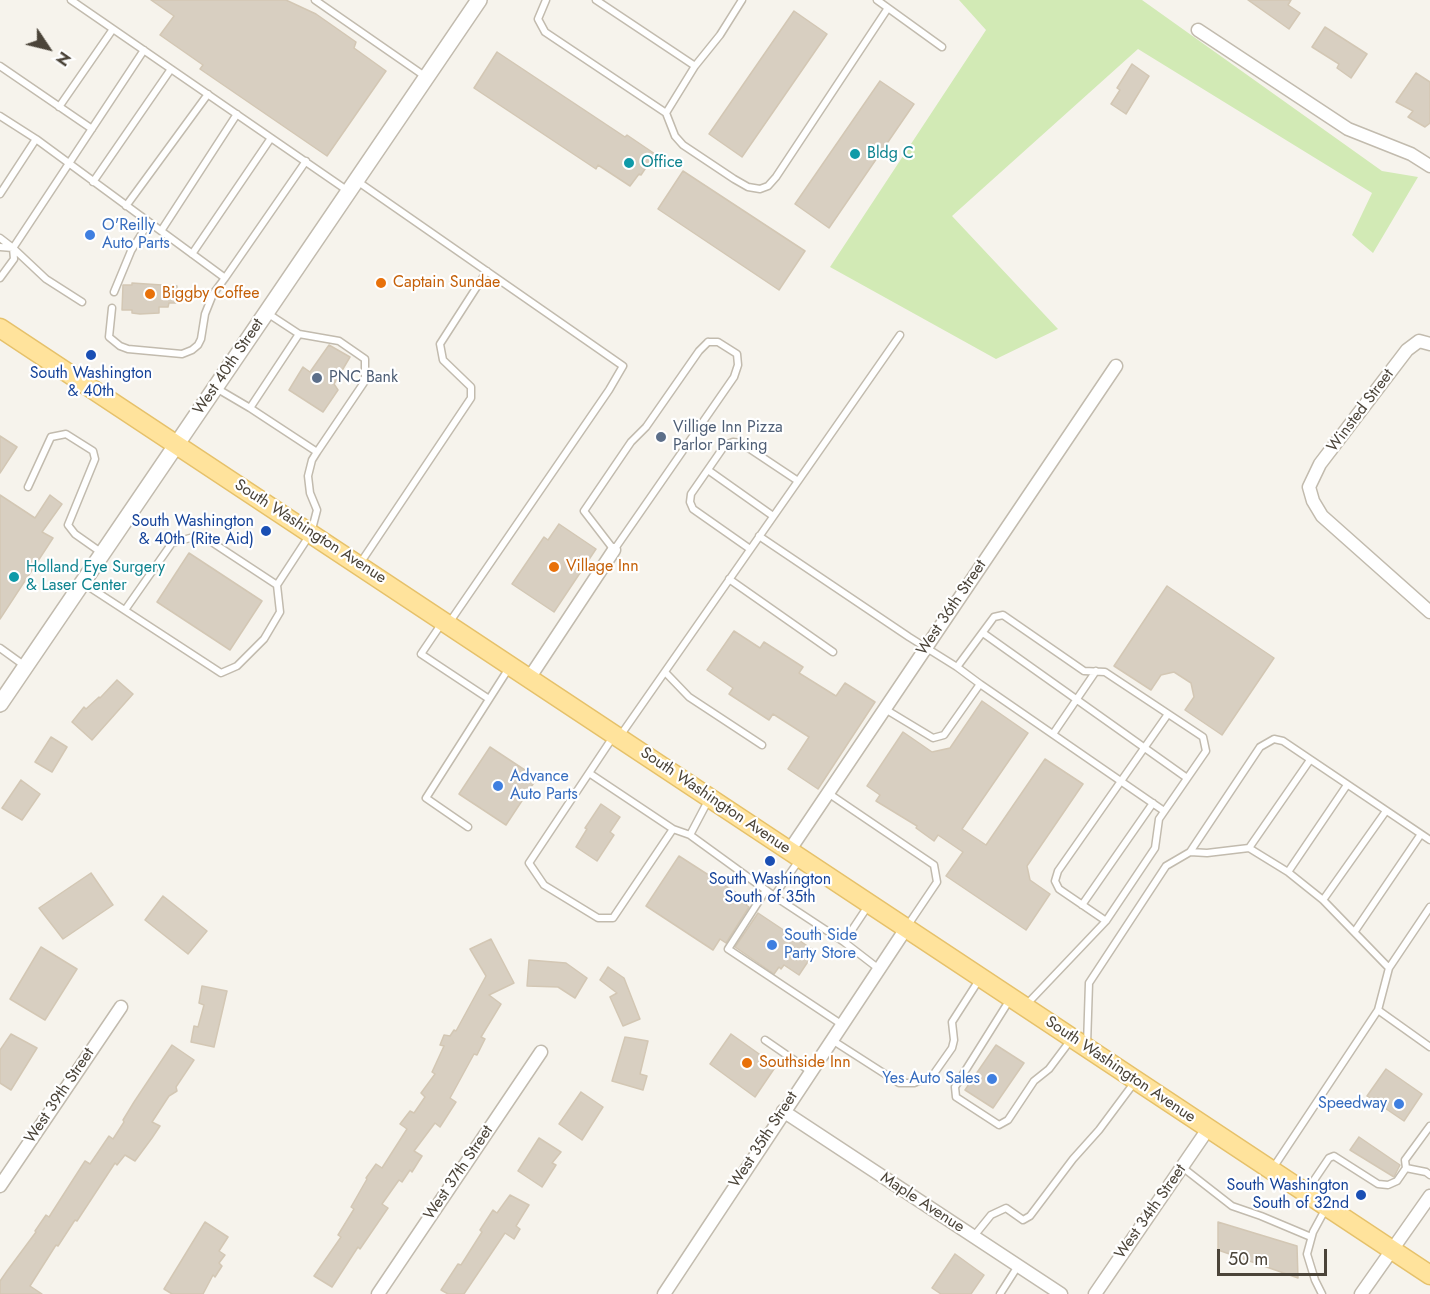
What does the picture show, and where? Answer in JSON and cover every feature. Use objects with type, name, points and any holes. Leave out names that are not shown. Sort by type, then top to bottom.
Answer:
[{"type":"main road","name":"South Washington Avenue","points":[[0,328],[1430,1275]]},
{"type":"street","name":"West 40th Street","points":[[0,704],[479,0]]},
{"type":"street","points":[[1198,30],[1348,129],[1411,154],[1430,166]]},
{"type":"street","name":"Winsted Street","points":[[1425,342],[1407,350],[1320,464],[1309,487],[1313,501],[1322,516],[1430,612]]},
{"type":"street","name":"West 36th Street","points":[[795,855],[828,793],[1116,366]]},
{"type":"street","points":[[530,677],[614,550]]},
{"type":"street","name":"West 35th Street","points":[[664,1294],[907,927]]},
{"type":"street","name":"West 39th Street","points":[[0,1186],[121,1007]]},
{"type":"street","name":"West 37th Street","points":[[378,1294],[541,1052]]},
{"type":"street","name":"Maple Avenue","points":[[783,1112],[1061,1294]]},
{"type":"street","name":"West 34th Street","points":[[1095,1294],[1208,1130]]},
{"type":"street","points":[[1361,1294],[1430,1196]]},
{"type":"lane","points":[[71,0],[271,138],[306,161],[353,186],[487,271],[623,366],[609,390],[446,622],[421,654],[489,699]]},
{"type":"lane","points":[[315,0],[427,77]]},
{"type":"lane","points":[[546,0],[538,19],[545,32],[666,113],[675,136],[682,145],[748,187],[760,189],[768,186],[783,167],[888,8]]},
{"type":"lane","points":[[596,0],[695,66]]},
{"type":"lane","points":[[666,113],[695,66],[720,35],[742,0]]},
{"type":"lane","points":[[877,0],[942,47]]},
{"type":"lane","points":[[59,107],[113,29]]},
{"type":"lane","points":[[0,278],[14,260],[13,248],[144,50]]},
{"type":"lane","points":[[0,66],[92,129]]},
{"type":"lane","points":[[93,182],[171,69]]},
{"type":"lane","points":[[126,206],[208,94]]},
{"type":"lane","points":[[161,231],[237,114]]},
{"type":"lane","points":[[0,116],[36,139],[225,278]]},
{"type":"lane","points":[[192,254],[271,138]]},
{"type":"lane","points":[[0,194],[36,139]]},
{"type":"lane","points":[[112,308],[109,337],[120,346],[128,349],[182,354],[192,350],[201,339],[205,314],[213,294],[306,161]]},
{"type":"lane","points":[[114,292],[131,251],[149,222]]},
{"type":"lane","points":[[0,238],[46,279],[82,302]]},
{"type":"lane","points":[[0,247],[13,248]]},
{"type":"lane","points":[[359,565],[471,398],[471,387],[443,360],[440,344],[487,271]]},
{"type":"lane","points":[[83,582],[221,673],[237,666],[264,639],[280,612],[277,585],[311,533],[316,510],[310,493],[308,476],[312,460],[365,381],[365,359],[339,341],[299,334],[267,312]]},
{"type":"lane","points":[[250,408],[299,334]]},
{"type":"lane","points":[[674,829],[613,918],[598,918],[544,885],[529,863],[589,773],[665,672],[900,335]]},
{"type":"lane","points":[[708,342],[718,342],[737,354],[738,365],[734,377],[614,550],[584,511],[631,442],[646,427],[699,351],[708,342]]},
{"type":"lane","points":[[215,388],[317,452]]},
{"type":"lane","points":[[28,487],[51,437],[66,434],[93,451],[95,459],[68,525],[75,534],[102,554]]},
{"type":"lane","points":[[750,549],[693,509],[690,502],[691,494],[725,445],[733,442],[741,443],[798,481]]},
{"type":"lane","points":[[708,470],[773,516]]},
{"type":"lane","points":[[125,610],[172,543],[201,535],[277,585]]},
{"type":"lane","points":[[759,537],[957,667],[1164,811]]},
{"type":"lane","points":[[729,579],[833,652]]},
{"type":"lane","points":[[957,667],[994,617],[1003,615],[1084,671],[1105,672],[1203,737],[1206,751],[1159,819],[1155,848],[1106,921],[1018,1002],[955,1087],[956,1097],[999,1125],[1008,1120],[1034,1081],[1080,1043],[1089,983],[1166,866],[1190,852],[1260,747],[1267,742],[1274,739],[1283,741],[1430,840]]},
{"type":"lane","points":[[983,633],[1187,778]]},
{"type":"lane","points":[[0,648],[26,666]]},
{"type":"lane","points":[[468,826],[426,798],[511,665]]},
{"type":"lane","points":[[1053,735],[1096,671]]},
{"type":"lane","points":[[665,672],[688,697],[762,745]]},
{"type":"lane","points":[[884,709],[933,738],[945,735],[980,684]]},
{"type":"lane","points":[[1106,921],[1059,889],[1055,881],[1058,871],[1168,714]]},
{"type":"lane","points":[[1250,848],[1310,760]]},
{"type":"lane","points":[[589,773],[674,829],[690,835],[879,969]]},
{"type":"lane","points":[[1288,872],[1347,785]]},
{"type":"lane","points":[[828,793],[934,865],[937,882],[907,927]]},
{"type":"lane","points":[[690,835],[710,798]]},
{"type":"lane","points":[[1082,905],[1153,803]]},
{"type":"lane","points":[[1323,900],[1386,811]]},
{"type":"lane","points":[[1355,931],[1421,834]]},
{"type":"lane","points":[[1190,852],[1207,853],[1250,848],[1288,872],[1323,900],[1389,968]]},
{"type":"lane","points":[[774,896],[795,855]]},
{"type":"lane","points":[[766,890],[728,949],[841,1024]]},
{"type":"lane","points":[[844,942],[870,903]]},
{"type":"lane","points":[[1271,1171],[1378,1010],[1389,968],[1430,907]]},
{"type":"lane","points":[[831,1040],[899,1083],[914,1083],[933,1075],[952,1048],[954,1040],[952,1022],[981,977]]},
{"type":"lane","points":[[1378,1010],[1430,1047]]},
{"type":"lane","points":[[765,1040],[810,1071]]},
{"type":"lane","points":[[974,1236],[991,1215],[1006,1208],[1023,1220],[1030,1216],[1073,1159],[1100,1130],[1136,1081]]},
{"type":"lane","points":[[1305,1193],[1329,1158],[1334,1156],[1378,1184],[1388,1185],[1397,1181],[1406,1168],[1405,1160],[1430,1125]]},
{"type":"lane","points":[[1182,1167],[1232,1206],[1262,1215],[1311,1237]]},
{"type":"lane","points":[[1406,1168],[1430,1175]]},
{"type":"lane","points":[[1322,1294],[1307,1254],[1311,1237],[1326,1207]]},
{"type":"lane","points":[[1000,1294],[1019,1266]]},
{"type":"green space","points":[[959,0],[1142,0],[1382,171],[1418,177],[1373,253],[1352,235],[1372,193],[1138,49],[952,216],[1058,329],[996,359],[830,267],[986,30]]},
{"type":"building","points":[[151,0],[286,0],[316,14],[356,42],[354,48],[386,71],[327,156],[200,69],[203,65],[160,35],[174,16]]},
{"type":"building","points":[[1248,0],[1291,0],[1288,5],[1300,13],[1289,29]]},
{"type":"building","points":[[794,11],[827,34],[742,157],[709,134]]},
{"type":"building","points":[[1325,27],[1367,54],[1351,78],[1337,68],[1339,64],[1312,47]]},
{"type":"building","points":[[497,52],[625,137],[627,135],[655,154],[641,175],[639,174],[630,186],[598,165],[596,169],[474,88]]},
{"type":"building","points":[[1132,64],[1149,76],[1126,114],[1111,104],[1120,90],[1117,88]]},
{"type":"building","points":[[1416,73],[1430,82],[1430,123],[1425,127],[1408,117],[1413,111],[1396,102]]},
{"type":"building","name":"Bldg C","points":[[880,81],[914,104],[829,228],[795,204]]},
{"type":"building","points":[[683,171],[805,251],[779,290],[658,209]]},
{"type":"building","name":"Biggby Coffee","points":[[132,283],[177,286],[176,303],[169,303],[168,307],[159,307],[159,313],[140,314],[132,313],[132,310],[122,310],[123,285],[132,285]]},
{"type":"building","name":"PNC Bank","points":[[329,345],[350,357],[334,384],[338,390],[323,412],[289,390],[303,367],[310,372]]},
{"type":"building","points":[[0,436],[17,447],[0,473]]},
{"type":"building","name":"Holland Eye Surgery & Laser Center","points":[[0,495],[35,518],[50,495],[62,504],[42,532],[53,538],[0,619]]},
{"type":"building","name":"Village Inn","points":[[559,524],[596,549],[554,612],[512,584],[544,537],[548,540]]},
{"type":"building","points":[[189,553],[262,601],[230,650],[157,602]]},
{"type":"building","points":[[1167,586],[1274,658],[1222,735],[1185,710],[1194,697],[1191,683],[1174,672],[1161,675],[1151,690],[1114,666]]},
{"type":"building","points":[[734,631],[760,648],[764,642],[803,667],[799,673],[836,696],[845,683],[875,702],[818,789],[788,769],[809,737],[773,714],[769,720],[729,694],[733,688],[707,670]]},
{"type":"building","points":[[117,680],[133,694],[92,740],[72,722],[84,707],[86,709],[100,698]]},
{"type":"building","points":[[982,701],[1028,733],[962,829],[986,845],[1045,759],[1083,784],[1027,866],[1030,880],[1050,894],[1026,930],[946,876],[963,852],[938,835],[934,841],[916,828],[917,826],[876,801],[880,795],[867,786],[903,732],[932,752],[950,748]]},
{"type":"building","points":[[51,737],[67,747],[52,772],[35,762]]},
{"type":"building","name":"Advance Auto Parts","points":[[490,747],[537,778],[506,825],[459,794]]},
{"type":"building","points":[[21,780],[40,794],[22,820],[2,808]]},
{"type":"building","points":[[601,804],[620,817],[610,832],[614,835],[597,861],[576,847]]},
{"type":"building","points":[[679,856],[749,901],[746,905],[749,907],[726,943],[720,939],[713,950],[646,906]]},
{"type":"building","points":[[91,873],[113,905],[63,939],[39,908]]},
{"type":"building","points":[[163,896],[207,931],[188,954],[145,920]]},
{"type":"building","points":[[758,913],[815,951],[799,975],[784,965],[781,969],[779,967],[774,974],[735,947]]},
{"type":"building","points":[[491,939],[514,983],[489,995],[501,1004],[481,1037],[485,1039],[477,1055],[474,1054],[450,1098],[456,1102],[440,1127],[435,1123],[414,1151],[422,1156],[412,1172],[410,1170],[402,1182],[399,1180],[382,1204],[388,1208],[360,1249],[358,1247],[332,1287],[314,1276],[341,1237],[338,1235],[354,1209],[351,1207],[366,1178],[376,1164],[382,1168],[407,1129],[400,1124],[410,1111],[414,1113],[425,1097],[421,1093],[435,1074],[432,1072],[444,1046],[440,1045],[444,1035],[450,1036],[454,1030],[456,1031],[486,976],[470,949]]},
{"type":"building","points":[[41,947],[77,969],[45,1020],[10,999]]},
{"type":"building","points":[[529,960],[566,963],[587,978],[575,998],[558,987],[527,986]]},
{"type":"building","points":[[608,967],[624,978],[640,1019],[623,1026],[610,997],[617,993],[600,980]]},
{"type":"building","points":[[202,986],[227,991],[214,1047],[191,1042],[194,1026],[198,1027],[204,1005],[199,1003]]},
{"type":"building","points":[[11,1034],[37,1048],[11,1090],[0,1083],[0,1050]]},
{"type":"building","points":[[731,1034],[776,1066],[755,1097],[710,1064]]},
{"type":"building","points":[[625,1037],[648,1041],[640,1074],[647,1076],[643,1090],[612,1081]]},
{"type":"building","points":[[172,1045],[194,1060],[176,1087],[177,1091],[169,1096],[152,1122],[160,1126],[152,1138],[135,1161],[125,1155],[117,1165],[115,1163],[77,1221],[75,1220],[58,1246],[56,1245],[30,1286],[42,1294],[0,1294],[0,1281],[46,1215],[49,1217],[85,1161],[90,1164],[109,1136],[113,1139],[134,1102]]},
{"type":"building","points":[[996,1045],[1024,1063],[993,1108],[965,1090]]},
{"type":"building","points":[[1386,1069],[1422,1094],[1404,1121],[1367,1096]]},
{"type":"building","points":[[581,1092],[603,1107],[582,1140],[559,1124]]},
{"type":"building","points":[[1359,1137],[1400,1165],[1394,1177],[1350,1150]]},
{"type":"building","points":[[539,1138],[561,1152],[552,1163],[556,1165],[542,1187],[518,1171]]},
{"type":"building","points":[[510,1195],[529,1205],[516,1226],[520,1229],[514,1239],[505,1233],[464,1294],[448,1294],[441,1290],[458,1264],[461,1265],[493,1210],[497,1213]]},
{"type":"building","points":[[205,1222],[228,1237],[219,1251],[225,1255],[219,1263],[222,1266],[215,1277],[213,1275],[203,1294],[172,1294],[164,1289]]},
{"type":"building","points":[[1218,1222],[1297,1246],[1298,1278],[1218,1250]]},
{"type":"building","points":[[955,1254],[984,1275],[971,1294],[941,1294],[932,1288]]},
{"type":"place","name":"Bldg C","points":[[855,154]]},
{"type":"place","name":"Office","points":[[629,163]]},
{"type":"place","name":"O'Reilly Auto Parts","points":[[90,235]]},
{"type":"place","name":"Captain Sundae","points":[[381,283]]},
{"type":"place","name":"Biggby Coffee","points":[[150,294]]},
{"type":"place","name":"South Washington & 40th","points":[[91,355]]},
{"type":"place","name":"PNC Bank","points":[[317,378]]},
{"type":"place","name":"Villige Inn Pizza Parlor Parking","points":[[661,437]]},
{"type":"place","name":"South Washington & 40th (Rite Aid)","points":[[266,531]]},
{"type":"place","name":"Village Inn","points":[[554,567]]},
{"type":"place","name":"Holland Eye Surgery & Laser Center","points":[[14,577]]},
{"type":"place","name":"Advance Auto Parts","points":[[498,786]]},
{"type":"place","name":"South Washington South of 35th","points":[[770,861]]},
{"type":"place","name":"South Side Party Store","points":[[772,945]]},
{"type":"place","name":"Southside Inn","points":[[747,1063]]},
{"type":"place","name":"Yes Auto Sales","points":[[992,1079]]},
{"type":"place","name":"Speedway","points":[[1399,1104]]},
{"type":"place","name":"South Washington South of 32nd","points":[[1361,1195]]}]
